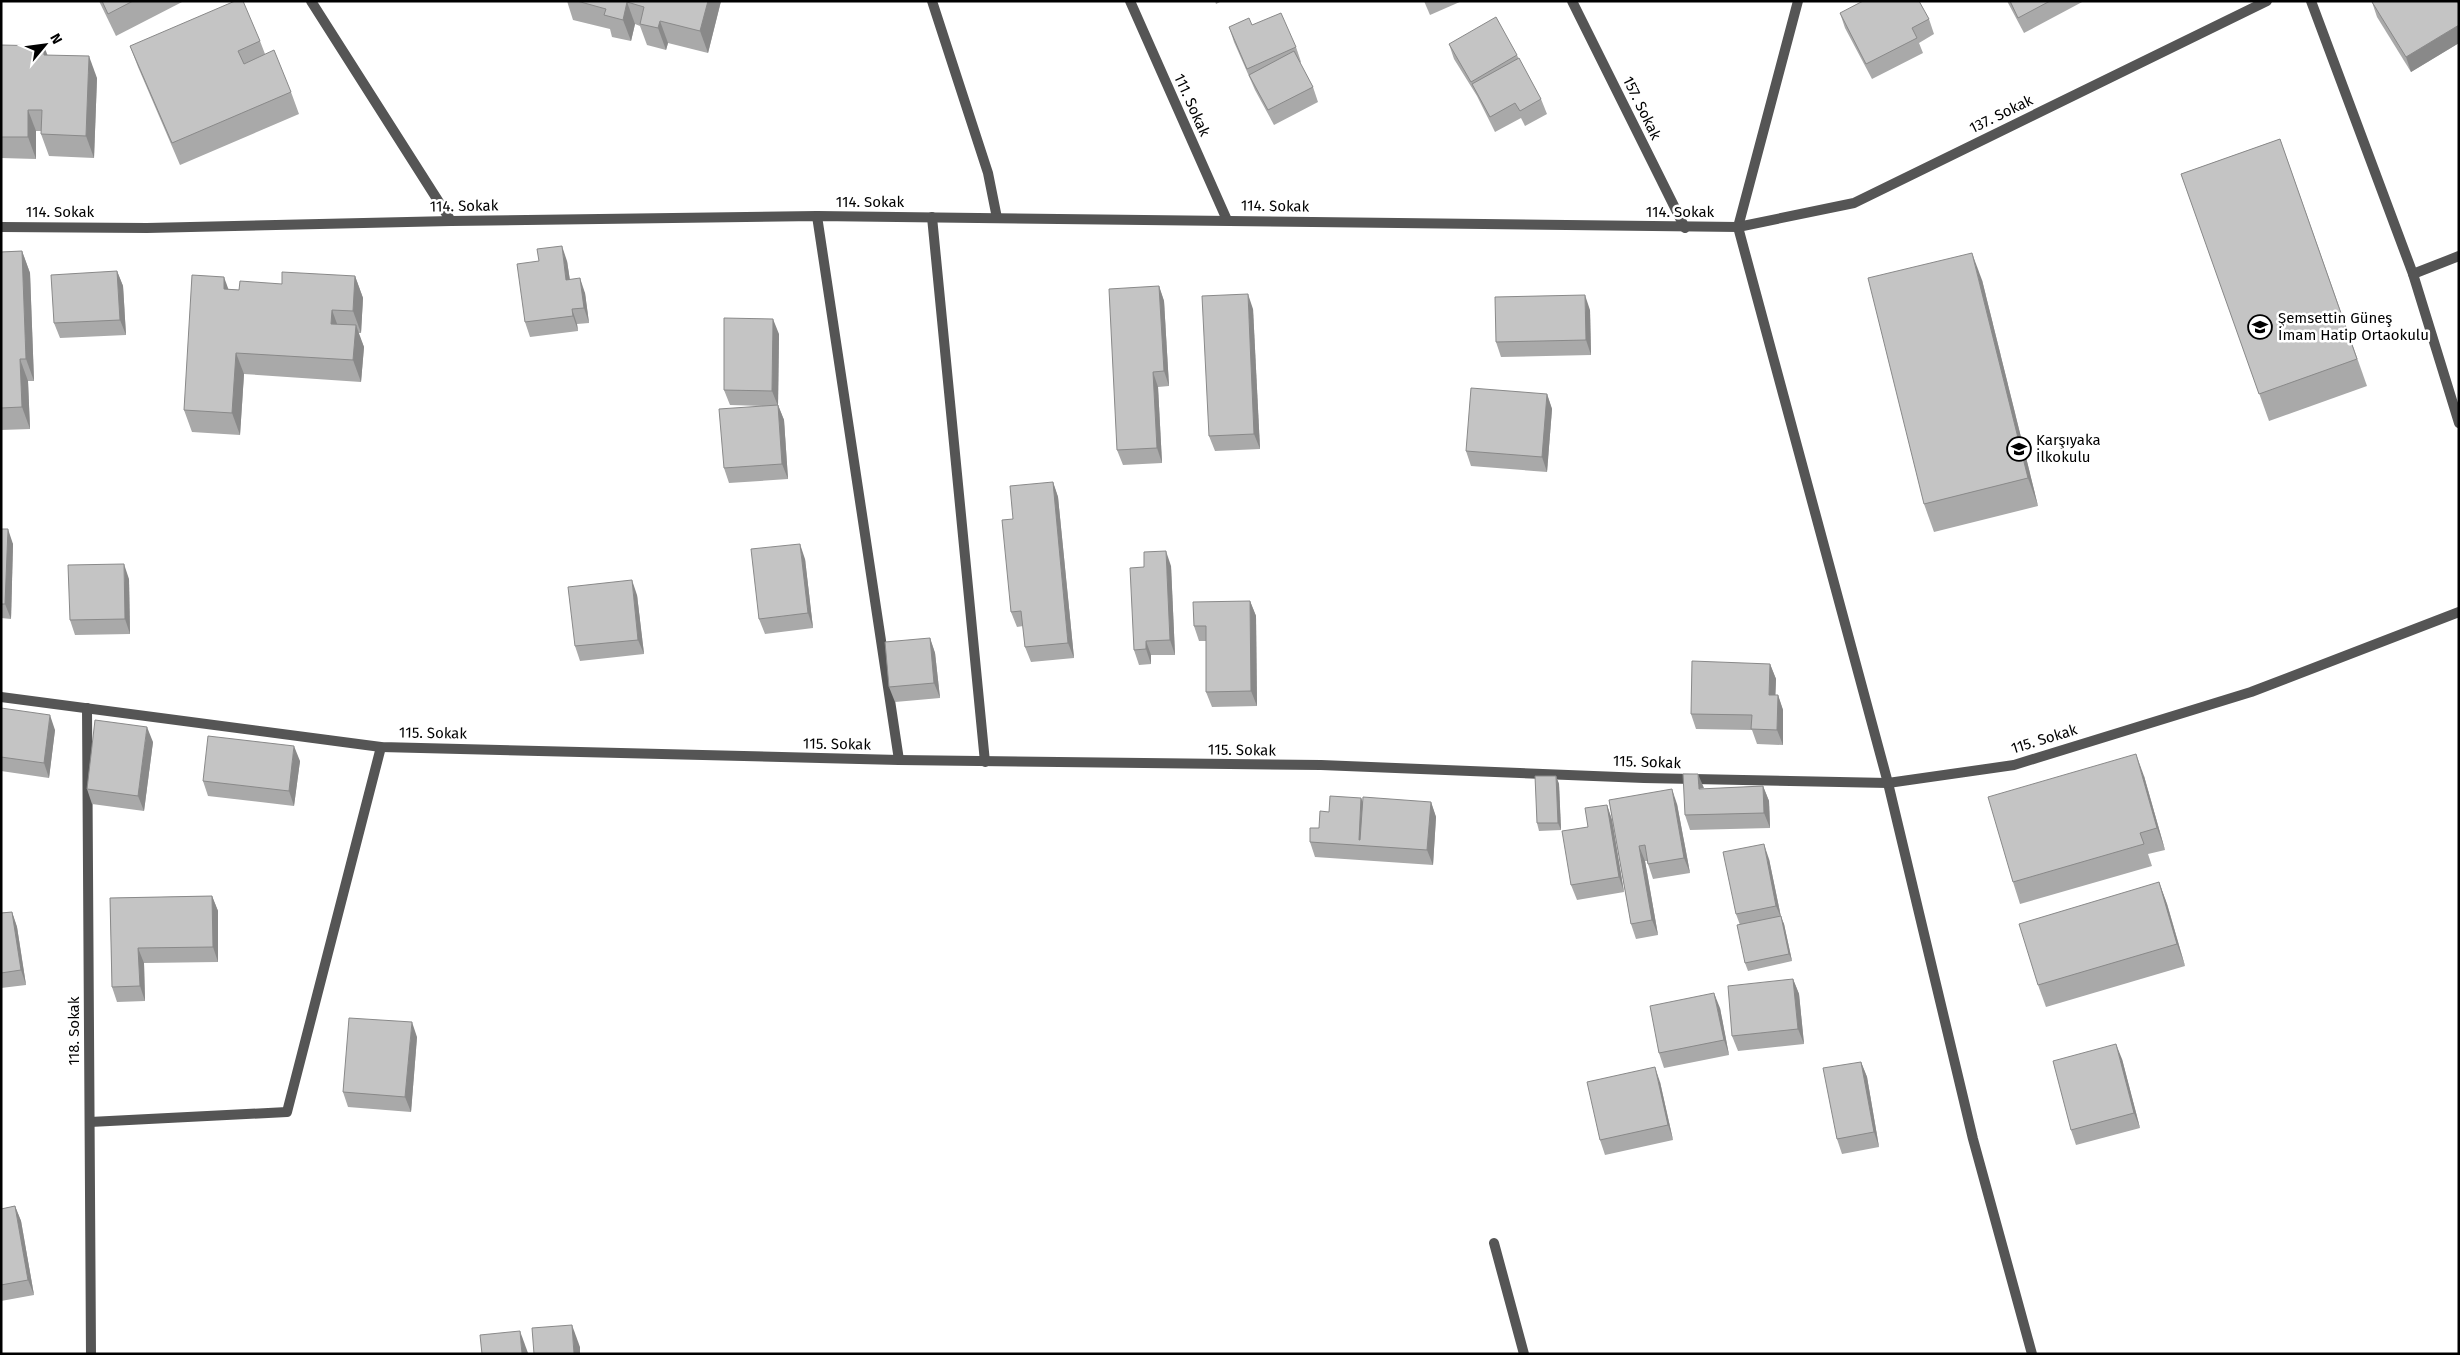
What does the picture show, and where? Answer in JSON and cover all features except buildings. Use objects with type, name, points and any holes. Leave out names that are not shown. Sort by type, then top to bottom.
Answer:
[{"type":"street","points":[[311,1],[451,220]]},
{"type":"street","points":[[932,1],[988,173],[997,218]]},
{"type":"street","name":"111. Sokak","points":[[1130,1],[1227,220]]},
{"type":"street","name":"157. Sokak","points":[[1572,1],[1685,228]]},
{"type":"street","points":[[1798,1],[1738,227],[1888,782],[1973,1139],[2032,1354]]},
{"type":"street","name":"137. Sokak","points":[[1738,227],[1854,203],[2267,1]]},
{"type":"street","points":[[2311,1],[2413,274],[2459,423]]},
{"type":"street","points":[[817,216],[899,760]]},
{"type":"street","name":"114. Sokak","points":[[1,227],[147,228],[451,220],[817,216],[1227,220],[1685,228],[1738,227]]},
{"type":"street","points":[[932,217],[985,762]]},
{"type":"street","points":[[2413,274],[2459,256]]},
{"type":"street","name":"115. Sokak","points":[[1,697],[381,747],[985,762],[1321,766],[1634,777],[1888,782],[2014,765],[2251,692],[2459,612]]},
{"type":"street","name":"118. Sokak","points":[[86,708],[91,1354]]},
{"type":"street","points":[[90,1122],[287,1112],[381,747]]},
{"type":"street","points":[[1494,1243],[1524,1354]]},
{"type":"place","name":"Şemsettin Güneş İmam Hatip Ortaokulu","points":[[2260,327]]},
{"type":"place","name":"Karşıyaka İlkokulu","points":[[2019,449]]}]
